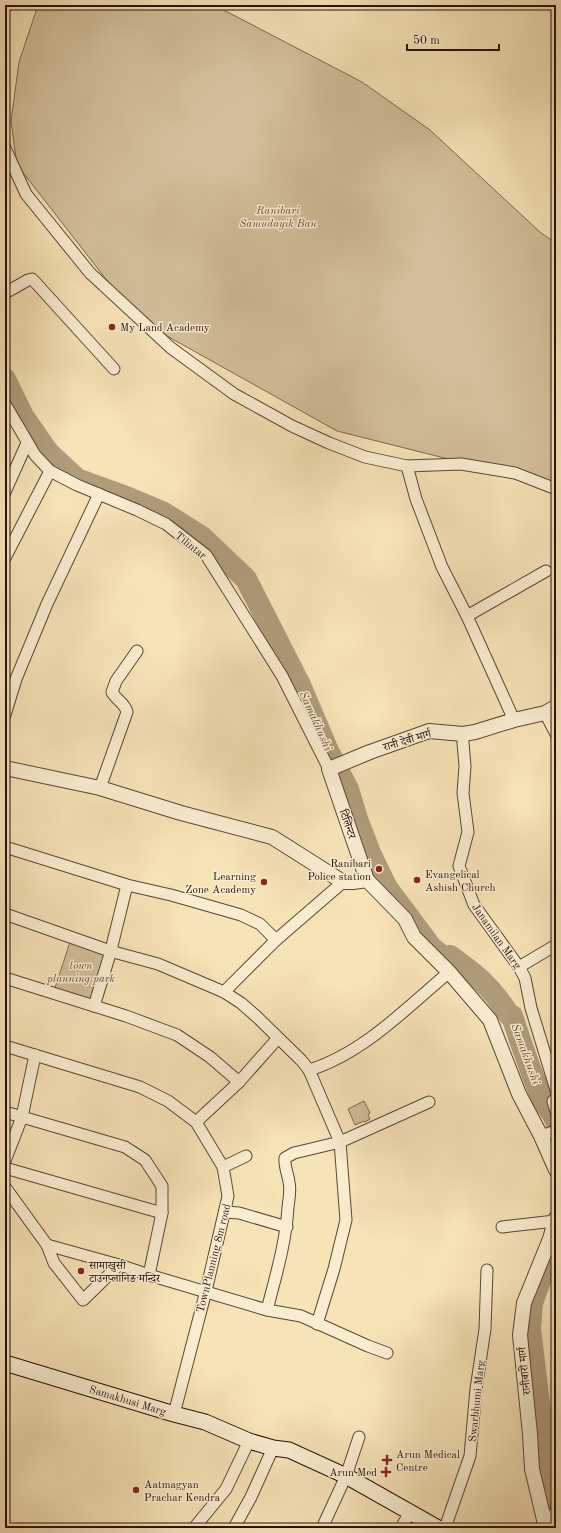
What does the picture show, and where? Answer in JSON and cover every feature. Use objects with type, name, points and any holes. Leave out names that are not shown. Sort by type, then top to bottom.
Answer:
[{"type":"main road","name":"Samakhusi Marg","points":[[5,1363],[205,1422],[249,1441],[273,1448],[288,1450],[346,1476],[438,1528]]},
{"type":"street","points":[[5,148],[26,194],[90,273],[171,348],[234,394],[292,426],[365,457],[407,466],[461,464],[515,473],[556,489]]},
{"type":"street","points":[[5,293],[32,279],[114,369]]},
{"type":"street","name":"Tilintar","points":[[5,404],[35,455],[50,471],[77,485],[166,524],[206,555],[282,676],[329,769]]},
{"type":"street","points":[[5,492],[27,443]]},
{"type":"street","points":[[407,466],[416,499],[442,567],[467,616],[514,720]]},
{"type":"street","points":[[5,558],[50,471]]},
{"type":"street","points":[[5,715],[16,679],[47,604],[99,494]]},
{"type":"street","points":[[467,616],[546,571]]},
{"type":"street","points":[[100,788],[127,712],[126,706],[115,698],[112,692],[116,681],[137,651]]},
{"type":"street","points":[[550,710],[556,734]]},
{"type":"street","name":"रानी देवी मार्ग","points":[[329,769],[377,749],[429,731],[463,734],[475,732],[550,710]]},
{"type":"street","name":"Janamilan Marg","points":[[463,734],[462,743],[465,766],[463,793],[468,832],[459,866],[474,905],[519,967],[525,978],[531,1008],[556,1090]]},
{"type":"street","name":"टिलिन्टर","points":[[329,769],[367,880]]},
{"type":"street","points":[[6,770],[100,788],[181,814],[272,837],[343,882],[367,880],[405,919],[414,937],[449,972],[490,1020],[518,1094],[550,1133],[556,1170]]},
{"type":"street","points":[[5,847],[127,885],[171,895],[241,915],[260,924],[276,940]]},
{"type":"street","points":[[224,992],[276,940],[343,882]]},
{"type":"street","points":[[94,1006],[127,885]]},
{"type":"street","points":[[5,914],[110,951],[158,964],[224,992],[241,1003],[309,1070],[340,1142],[346,1220],[334,1269],[317,1324]]},
{"type":"street","points":[[519,967],[556,945]]},
{"type":"street","points":[[309,1070],[337,1059],[374,1035],[449,972]]},
{"type":"street","points":[[5,978],[126,1016],[177,1035],[210,1057],[239,1082]]},
{"type":"street","points":[[196,1122],[239,1082],[278,1038]]},
{"type":"street","name":"TownPlanning 8m road","points":[[5,1046],[140,1087],[168,1101],[196,1122],[223,1167],[228,1196],[225,1212],[174,1414]]},
{"type":"street","points":[[5,1161],[22,1117],[35,1054]]},
{"type":"street","points":[[556,1100],[554,1101],[556,1112]]},
{"type":"street","points":[[267,1310],[278,1272],[283,1251],[282,1244],[287,1227],[290,1183],[284,1163],[285,1158],[294,1153],[340,1142],[429,1102]]},
{"type":"street","points":[[5,1112],[125,1147],[145,1160],[162,1186],[162,1213],[149,1275]]},
{"type":"street","points":[[223,1167],[246,1156]]},
{"type":"street","points":[[5,1168],[162,1213]]},
{"type":"street","points":[[5,1187],[47,1245],[54,1263],[83,1300],[119,1265]]},
{"type":"street","points":[[225,1212],[240,1213],[287,1227]]},
{"type":"street","points":[[502,1227],[556,1220]]},
{"type":"street","name":"रानीबारी मार्ग","points":[[546,1527],[532,1469],[520,1335],[524,1303],[553,1241],[556,1220]]},
{"type":"street","points":[[47,1245],[119,1265],[267,1310],[301,1316],[387,1353]]},
{"type":"street","name":"Swarbhumi Marg","points":[[445,1528],[470,1456],[476,1389],[485,1329],[488,1270]]},
{"type":"street","points":[[322,1528],[346,1476],[358,1437]]},
{"type":"street","points":[[194,1528],[226,1489],[249,1441]]},
{"type":"street","points":[[234,1528],[251,1497],[273,1448]]},
{"type":"street","points":[[546,1527],[556,1511]]},
{"type":"street","points":[[401,1528],[410,1512]]},
{"type":"green space","name":"Ranibari Samudayik Ban","points":[[38,5],[214,5],[362,82],[430,130],[541,233],[556,243],[556,486],[337,431],[167,336],[109,283],[17,165],[11,121],[19,62]]},
{"type":"green space","name":"town planning park","points":[[70,942],[106,954],[92,1000],[55,988]]},
{"type":"green space","points":[[364,1101],[370,1113],[368,1115],[370,1119],[355,1125],[348,1109]]},
{"type":"waterway","name":"Samakhushi","points":[[5,379],[23,416],[48,452],[77,479],[164,513],[202,537],[246,579],[300,685],[328,751],[348,789],[357,819],[370,853],[387,888],[432,948],[446,959],[450,956],[475,975],[496,996],[509,1015],[512,1016],[543,1101],[556,1121]]},
{"type":"waterway","name":"Samakhushi","points":[[544,1269],[532,1303],[530,1329],[554,1528]]},
{"type":"place","name":"My Land Academy","points":[[112,327]]},
{"type":"place","name":"Ranibari Police station","points":[[379,869]]},
{"type":"place","name":"Evangelical Ashish Church","points":[[417,880]]},
{"type":"place","name":"Learning Zone Academy","points":[[264,882]]},
{"type":"place","name":"सामाखुसी टाउनप्लानिङ मन्दिर","points":[[81,1271]]},
{"type":"place","name":"Arun Medical Centre","points":[[387,1460]]},
{"type":"place","name":"Arun Med","points":[[386,1472]]},
{"type":"place","name":"Aatmagyan Prachar Kendra","points":[[136,1490]]}]
